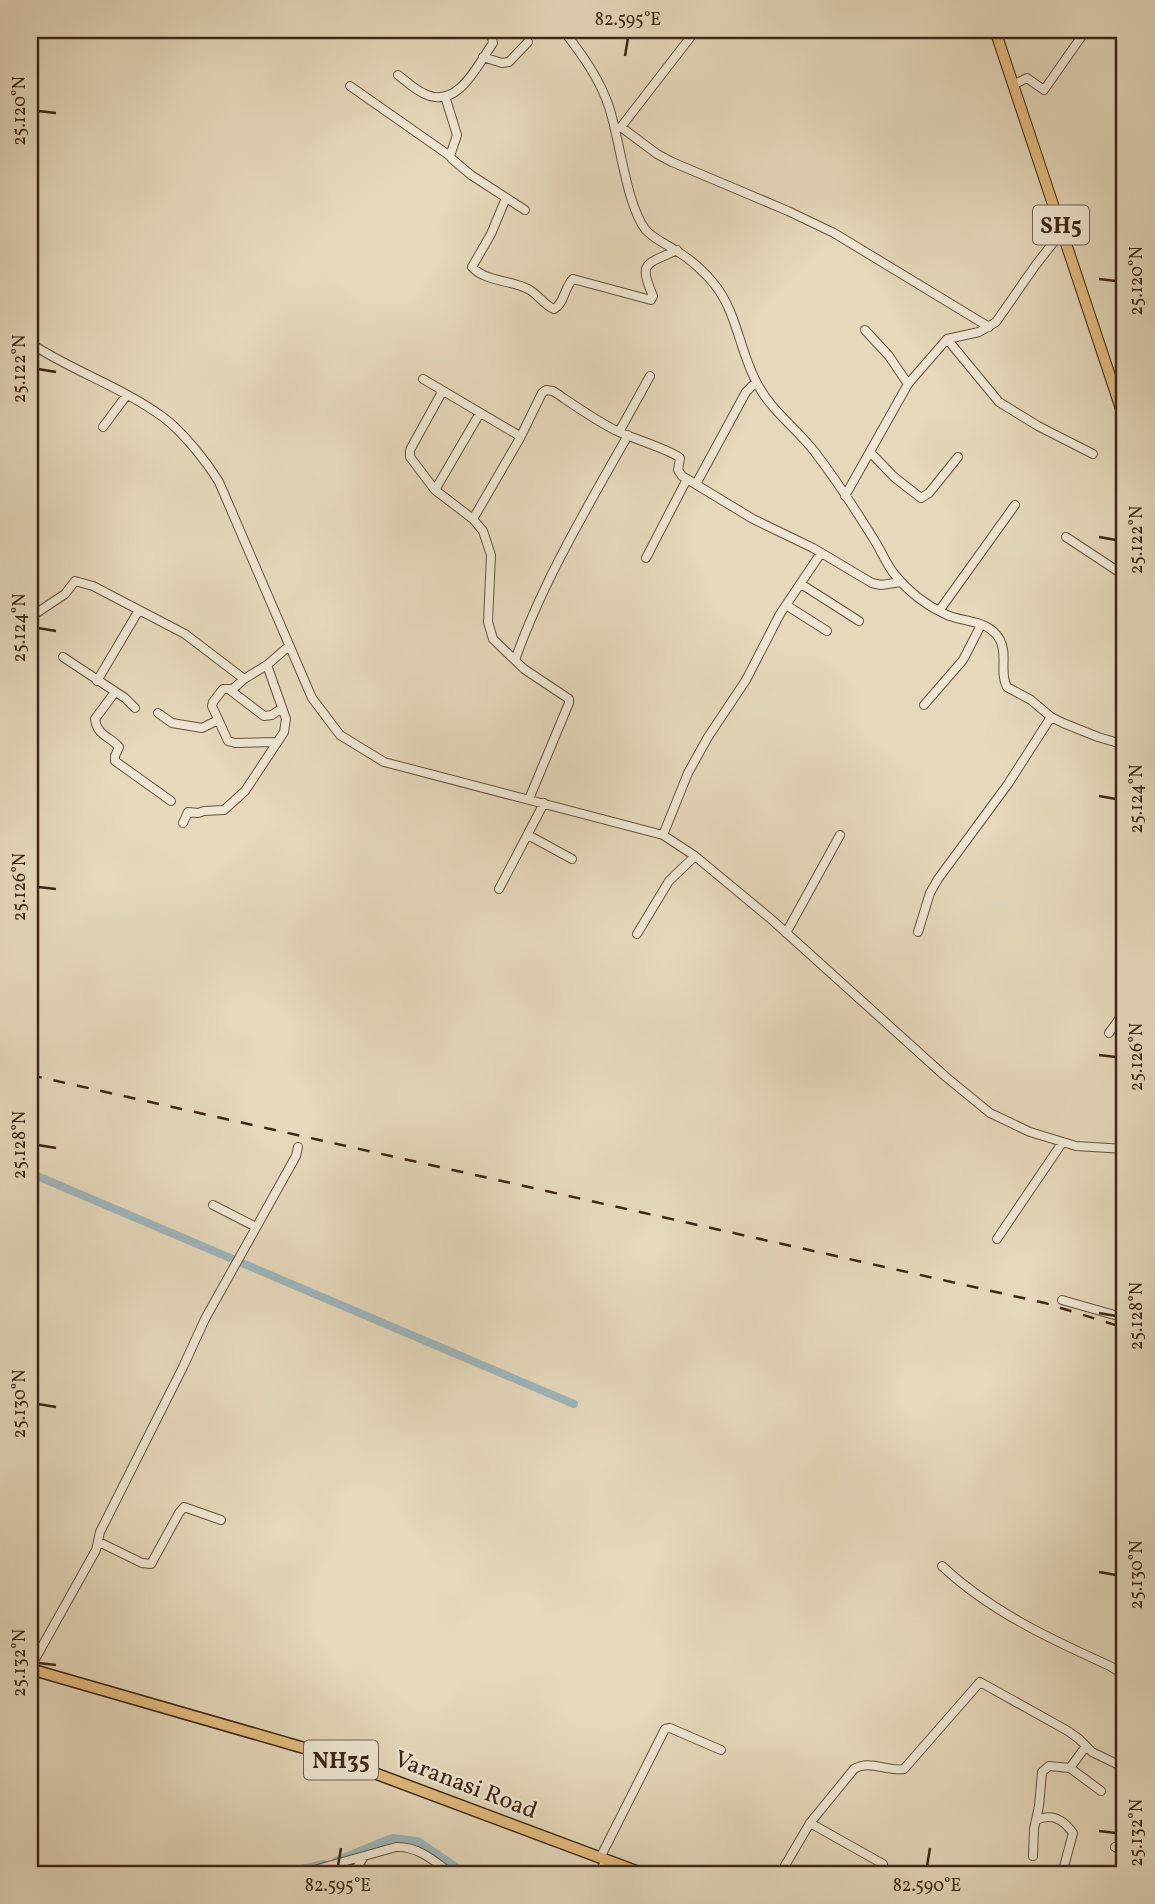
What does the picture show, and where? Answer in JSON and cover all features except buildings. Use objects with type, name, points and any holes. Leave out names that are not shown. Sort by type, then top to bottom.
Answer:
[{"type":"highway","name":"Varanasi Road","points":[[30,1669],[318,1752],[644,1874]]},
{"type":"main road","name":"SH5","points":[[995,30],[1125,421]]},
{"type":"street","points":[[398,75],[423,94],[445,96],[456,93],[494,40],[484,30]]},
{"type":"street","points":[[563,30],[593,75],[618,128],[640,221],[652,235],[677,250],[711,280],[724,299],[756,382],[777,413],[815,452],[901,582],[929,606],[992,631],[1001,643],[1004,656],[1002,673],[1007,687],[1031,700],[1051,717],[1078,730],[1125,745]]},
{"type":"street","points":[[618,128],[696,30]]},
{"type":"street","points":[[1013,85],[1027,78],[1044,90],[1086,30]]},
{"type":"street","points":[[483,57],[502,63],[509,62],[528,42]]},
{"type":"street","points":[[350,86],[450,156],[471,175],[525,210]]},
{"type":"street","points":[[445,96],[457,135],[450,156]]},
{"type":"street","points":[[618,128],[672,162],[834,233],[989,327]]},
{"type":"street","points":[[506,198],[491,234],[472,267],[476,271],[532,291],[550,308],[554,309],[560,305],[573,279],[651,300],[653,296],[646,284],[645,271],[648,264],[677,250]]},
{"type":"street","points":[[845,496],[908,384],[947,339],[979,332],[996,322],[1063,230]]},
{"type":"street","points":[[864,330],[889,356],[908,384]]},
{"type":"street","points":[[947,339],[999,402],[1038,426],[1093,454]]},
{"type":"street","points":[[30,343],[49,356],[165,418],[208,464],[219,482],[312,698],[340,735],[384,762],[529,799],[543,806],[663,835],[786,933],[946,1077],[990,1113],[1060,1146],[1125,1149]]},
{"type":"street","points":[[515,660],[558,561],[624,434],[650,376]]},
{"type":"street","points":[[423,379],[520,438]]},
{"type":"street","points":[[696,484],[746,392],[756,382]]},
{"type":"street","points":[[473,519],[520,438],[542,393],[549,390],[624,434],[679,455],[679,473],[753,519],[821,553],[872,583],[881,585],[901,582]]},
{"type":"street","points":[[442,392],[409,454],[435,490],[473,519],[483,531],[491,555],[489,631],[493,639],[524,669],[569,699],[529,799]]},
{"type":"street","points":[[103,427],[126,396]]},
{"type":"street","points":[[435,490],[481,413]]},
{"type":"street","points":[[871,453],[894,477],[921,498],[929,493],[958,457]]},
{"type":"street","points":[[646,558],[687,479]]},
{"type":"street","points":[[939,611],[1015,505]]},
{"type":"street","points":[[1066,537],[1125,576]]},
{"type":"street","points":[[663,835],[688,773],[708,737],[746,680],[786,605],[821,553]]},
{"type":"street","points":[[30,622],[35,614],[65,594],[75,581],[93,586],[194,640],[244,679]]},
{"type":"street","points":[[801,584],[859,621]]},
{"type":"street","points":[[786,605],[827,631]]},
{"type":"street","points":[[97,681],[139,610]]},
{"type":"street","points":[[924,705],[963,660],[981,625]]},
{"type":"street","points":[[230,690],[267,666],[289,646]]},
{"type":"street","points":[[63,657],[135,708]]},
{"type":"street","points":[[183,823],[188,812],[224,810],[245,791],[277,742],[286,725],[267,666]]},
{"type":"street","points":[[277,742],[231,742],[226,738],[212,710],[213,702],[223,689],[230,690],[264,716],[272,715],[282,708]]},
{"type":"street","points":[[115,692],[95,719],[96,725],[101,734],[119,747],[115,761],[171,802]]},
{"type":"street","points":[[158,713],[172,723],[202,728],[218,720]]},
{"type":"street","points":[[918,932],[937,879],[1008,784],[1051,717]]},
{"type":"street","points":[[499,889],[543,806]]},
{"type":"street","points":[[528,835],[572,859]]},
{"type":"street","points":[[786,933],[840,835]]},
{"type":"street","points":[[637,934],[669,881],[693,858]]},
{"type":"street","points":[[1109,1033],[1125,1011]]},
{"type":"street","points":[[998,1238],[1060,1146]]},
{"type":"street","points":[[30,1669],[96,1550],[100,1532],[233,1266],[296,1156],[298,1147]]},
{"type":"street","points":[[213,1205],[256,1227]]},
{"type":"street","points":[[1062,1300],[1125,1318]]},
{"type":"street","points":[[99,1542],[147,1565],[151,1564],[184,1507],[221,1520]]},
{"type":"street","points":[[942,1566],[968,1589],[1011,1618],[1110,1666],[1118,1671],[1125,1682]]},
{"type":"street","points":[[780,1874],[810,1823],[859,1765],[904,1769],[981,1682],[1068,1731],[1092,1752],[1125,1768]]},
{"type":"street","points":[[598,1874],[665,1729],[670,1728],[721,1751]]},
{"type":"street","points":[[1070,1768],[1086,1746]]},
{"type":"street","points":[[1033,1856],[1042,1772],[1049,1766],[1070,1768],[1101,1791]]},
{"type":"street","points":[[1036,1820],[1044,1816],[1054,1817],[1073,1833],[1062,1874]]},
{"type":"street","points":[[810,1823],[883,1864]]},
{"type":"street","points":[[300,1874],[396,1847],[406,1847],[424,1854],[452,1874]]},
{"type":"street","points":[[1115,1847],[1125,1851]]},
{"type":"street","points":[[353,1874],[363,1858]]},
{"type":"waterway","points":[[30,1173],[574,1404]]},
{"type":"waterway","points":[[336,1861],[392,1838],[418,1841],[466,1874]]},
{"type":"waterway","points":[[279,1874],[324,1864]]},
{"type":"waterway","points":[[30,1869],[83,1874]]},
{"type":"railway","points":[[30,1075],[1045,1303],[1125,1328]]}]
